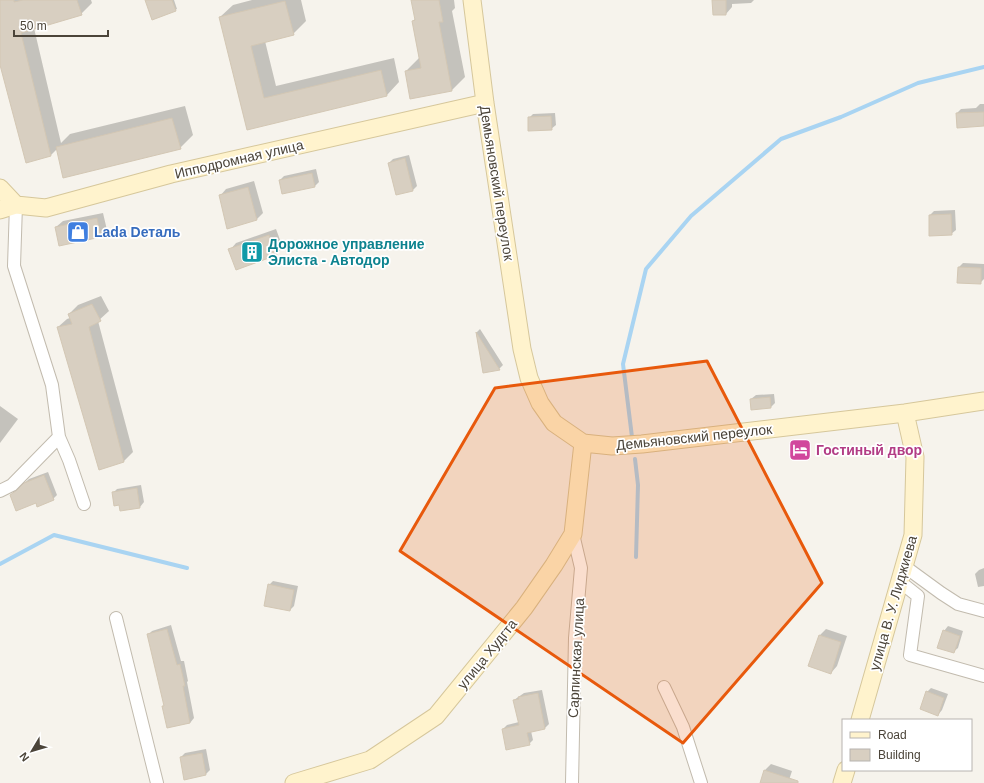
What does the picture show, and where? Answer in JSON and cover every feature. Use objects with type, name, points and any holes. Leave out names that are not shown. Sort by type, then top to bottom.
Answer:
[{"type":"main road","name":"Демьяновский переулок","points":[[472,0],[485,103],[522,349],[529,378],[540,403],[554,423],[582,443],[612,446],[642,444],[905,413],[984,401]]},
{"type":"main road","name":"Ипподромная улица","points":[[16,205],[46,208],[171,174],[485,103]]},
{"type":"main road","points":[[0,188],[16,205],[0,210]]},
{"type":"main road","name":"улица В. У. Лиджиева","points":[[860,719],[913,535],[915,457],[905,413]]},
{"type":"main road","name":"улица Худгта","points":[[294,783],[370,760],[436,716],[524,608],[554,565],[573,534],[582,443]]},
{"type":"main road","points":[[842,783],[846,771]]},
{"type":"street","points":[[16,205],[14,266],[52,385],[59,437],[69,460],[84,504]]},
{"type":"street","points":[[0,491],[12,485],[59,437]]},
{"type":"street","name":"Сарпинская улица","points":[[572,783],[575,638],[581,568],[573,534]]},
{"type":"street","points":[[902,573],[941,593],[958,604],[984,611]]},
{"type":"street","points":[[902,573],[918,596],[910,655],[984,676]]},
{"type":"street","points":[[116,618],[157,783]]},
{"type":"street","points":[[664,687],[683,727],[701,783]]},
{"type":"highlighted area","points":[[707,361],[822,583],[683,743],[400,551],[495,388]]},
{"type":"building","points":[[0,0],[14,0],[14,2],[23,0],[77,0],[82,15],[21,33],[51,156],[26,163],[0,65]]},
{"type":"building","points":[[145,0],[172,0],[176,11],[152,20]]},
{"type":"building","points":[[411,0],[439,0],[443,22],[439,22],[452,91],[410,99],[405,71],[421,68],[412,21],[415,20]]},
{"type":"building","points":[[712,0],[726,0],[726,15],[713,15]]},
{"type":"building","points":[[285,1],[294,35],[251,46],[264,98],[381,70],[387,96],[247,130],[219,17]]},
{"type":"building","points":[[984,112],[984,126],[957,128],[956,113]]},
{"type":"building","points":[[551,116],[552,130],[528,131],[528,117]]},
{"type":"building","points":[[172,118],[181,149],[63,178],[56,147]]},
{"type":"building","points":[[405,158],[413,191],[396,195],[388,163]]},
{"type":"building","points":[[312,173],[315,187],[282,194],[279,180]]},
{"type":"building","points":[[248,187],[257,220],[227,229],[219,195]]},
{"type":"building","points":[[951,214],[952,235],[929,236],[929,215]]},
{"type":"building","name":"Lada Dеталь","points":[[97,218],[101,237],[59,246],[55,227]]},
{"type":"building","name":"Дорожное управление Элиста - Автодор","points":[[269,235],[277,255],[236,270],[228,249]]},
{"type":"building","points":[[958,267],[981,268],[981,284],[957,283]]},
{"type":"building","points":[[92,304],[101,321],[89,327],[124,462],[99,470],[57,327],[72,324],[68,314]]},
{"type":"building","points":[[476,332],[500,370],[483,373]]},
{"type":"building","points":[[770,397],[771,408],[751,410],[750,399]]},
{"type":"building","points":[[44,475],[54,500],[37,507],[36,503],[16,511],[10,495],[24,483]]},
{"type":"building","points":[[137,488],[140,508],[120,511],[119,505],[114,506],[112,492]]},
{"type":"building","points":[[268,584],[294,590],[290,611],[264,606]]},
{"type":"building","points":[[167,629],[177,665],[180,664],[185,686],[183,686],[190,723],[167,728],[162,706],[164,706],[147,634]]},
{"type":"building","points":[[943,630],[960,636],[954,653],[937,648]]},
{"type":"building","points":[[819,635],[841,642],[831,674],[808,666]]},
{"type":"building","points":[[926,691],[944,698],[938,716],[920,709]]},
{"type":"building","points":[[538,693],[545,729],[527,733],[530,745],[506,750],[502,729],[519,725],[513,700],[519,699],[518,697]]},
{"type":"building","points":[[202,753],[206,775],[184,780],[180,757]]},
{"type":"building","points":[[764,770],[798,781],[798,783],[760,783]]},
{"type":"waterway","points":[[632,437],[623,364],[646,269],[691,216],[781,139],[841,117],[918,83],[984,67]]},
{"type":"waterway","points":[[635,459],[638,485],[636,557]]},
{"type":"waterway","points":[[0,564],[54,535],[187,568]]},
{"type":"place","name":"Lada Dеталь","points":[[78,232]]},
{"type":"place","name":"Дорожное управление Элиста - Автодор","points":[[252,252]]},
{"type":"place","name":"Гостиный двор","points":[[800,450]]}]
